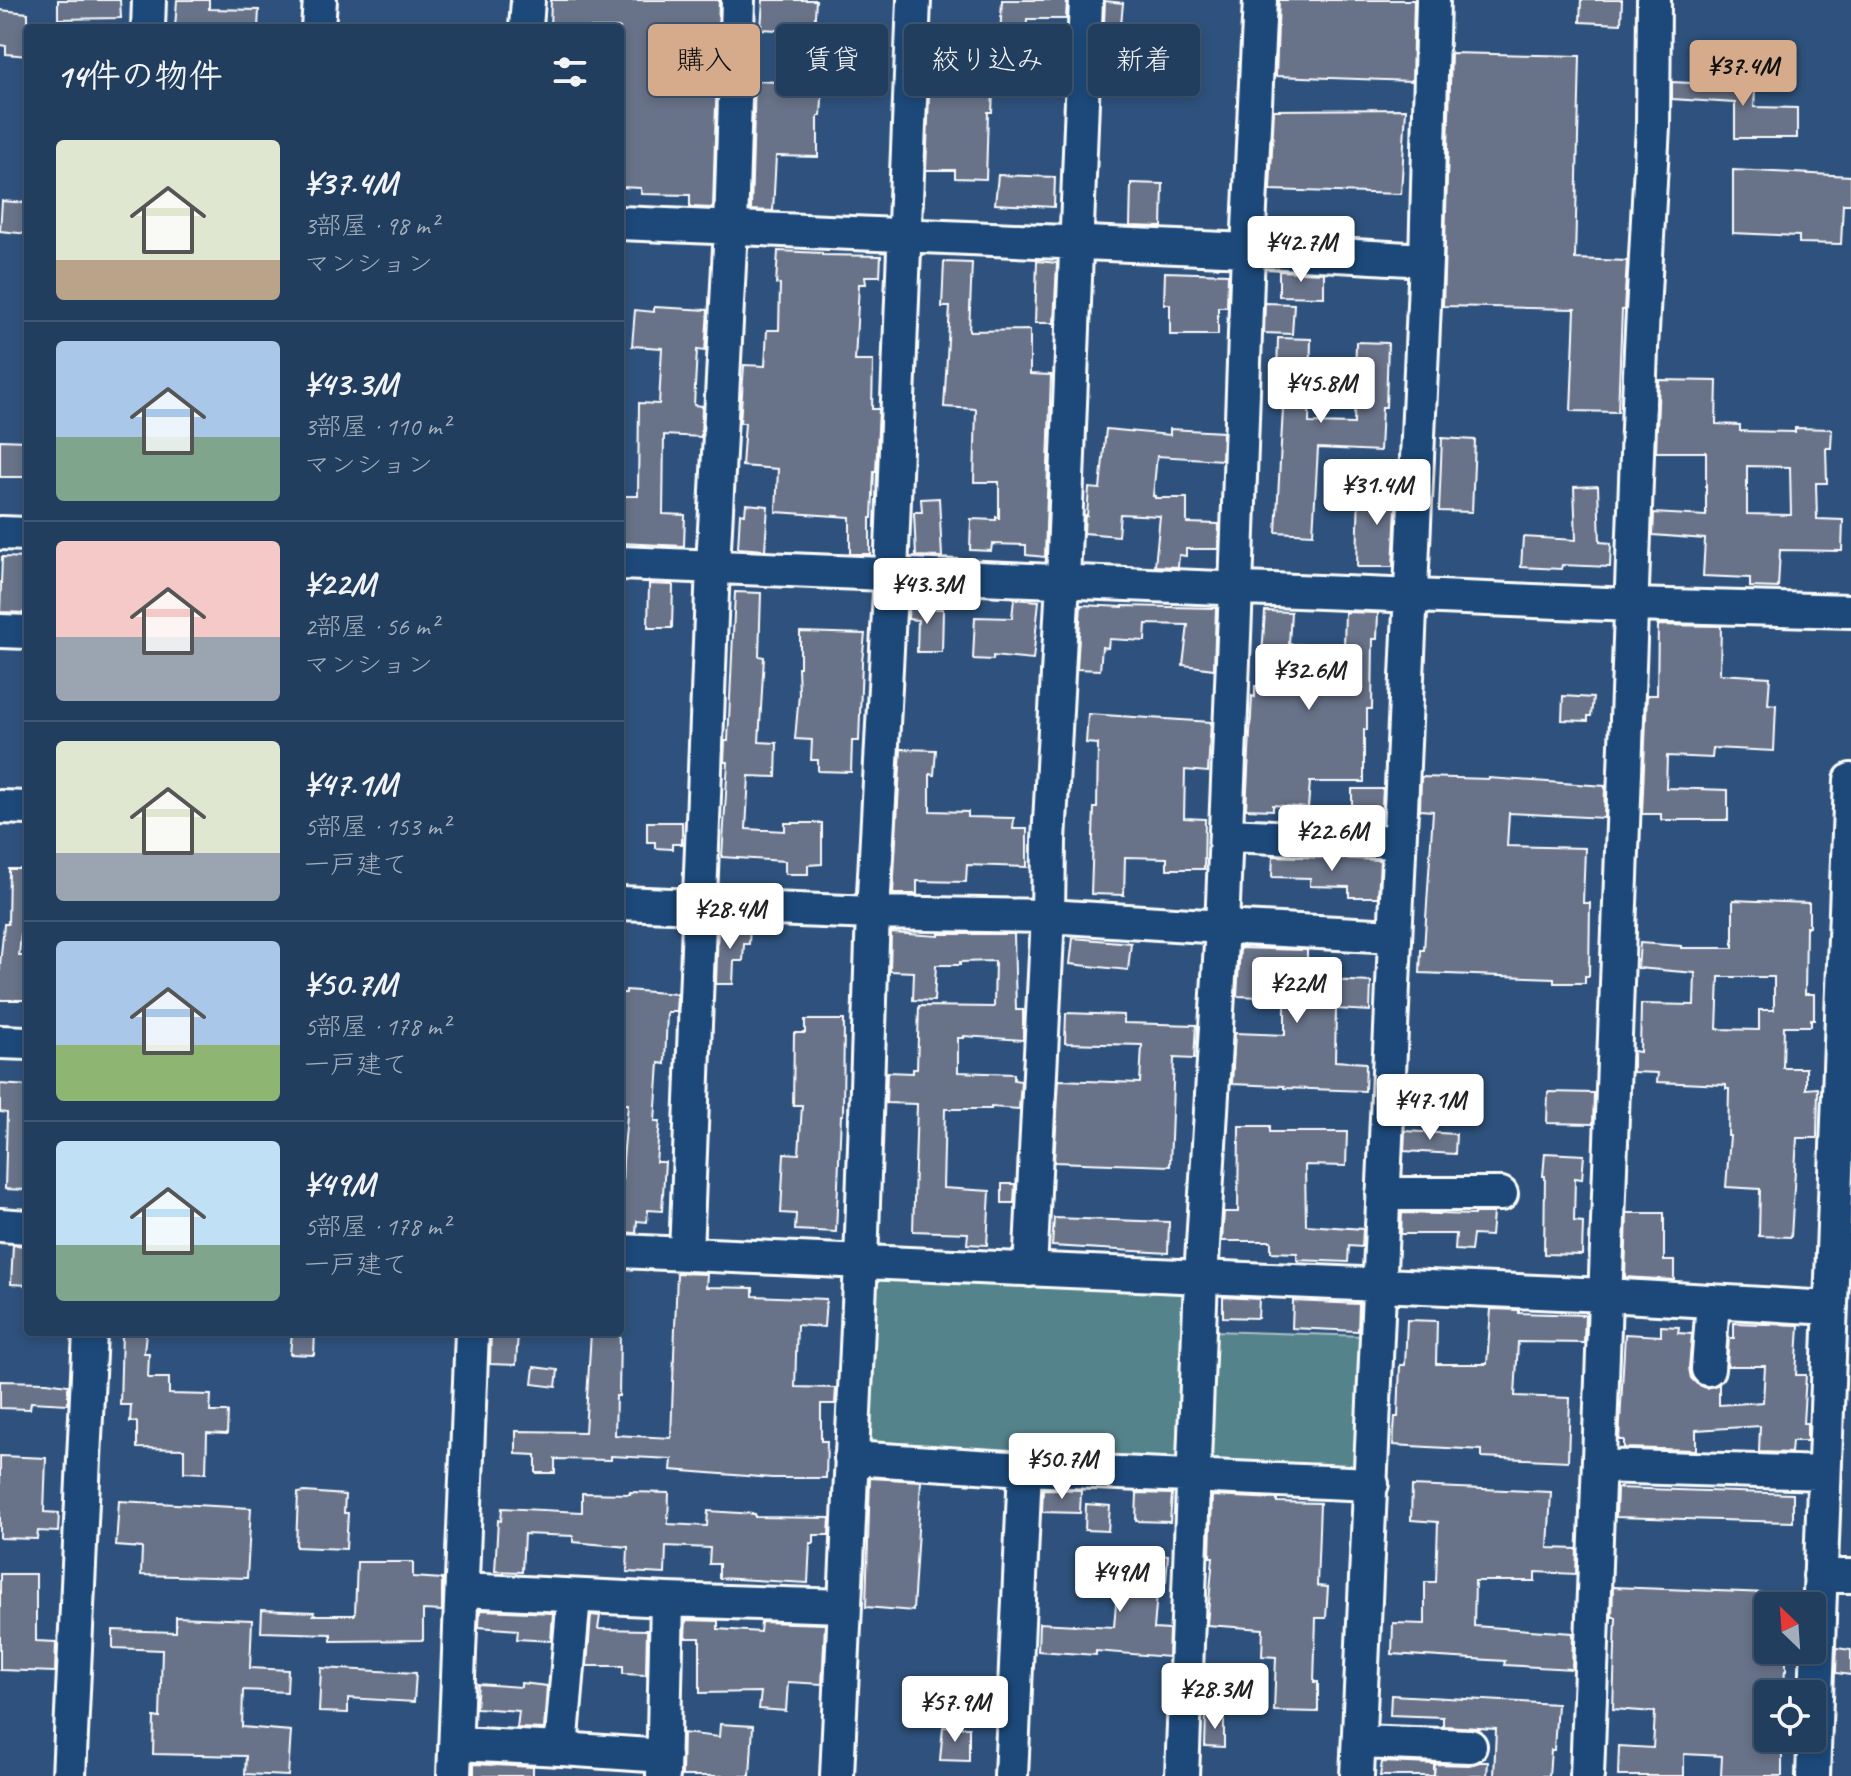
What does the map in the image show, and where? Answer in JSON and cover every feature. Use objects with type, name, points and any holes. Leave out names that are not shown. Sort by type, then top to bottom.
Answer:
[{"type":"street","points":[[148,24],[149,0]]},
{"type":"street","points":[[318,24],[320,0]]},
{"type":"street","points":[[526,24],[528,0]]},
{"type":"street","points":[[686,1254],[713,566],[731,228],[738,0]]},
{"type":"street","points":[[837,1776],[914,0]]},
{"type":"street","points":[[1030,1270],[1063,581],[1086,0]]},
{"type":"street","points":[[1182,1776],[1201,1278],[1222,927],[1260,0]]},
{"type":"street","points":[[1357,1776],[1426,260],[1433,0]]},
{"type":"street","points":[[1587,1776],[1641,349],[1653,126],[1654,0]]},
{"type":"street","points":[[624,223],[1426,260]]},
{"type":"street","points":[[0,533],[24,534]]},
{"type":"street","points":[[624,563],[1632,605],[1851,611]]},
{"type":"street","points":[[0,631],[24,632]]},
{"type":"street","points":[[1813,1776],[1836,1576],[1824,1473],[1831,1308],[1843,1207],[1851,780]]},
{"type":"street","points":[[0,807],[24,808]]},
{"type":"street","points":[[1226,835],[1399,842]]},
{"type":"street","points":[[624,903],[1048,916],[1395,936]]},
{"type":"street","points":[[0,1042],[24,1043]]},
{"type":"street","points":[[1383,1194],[1501,1194]]},
{"type":"street","points":[[0,1225],[24,1227]]},
{"type":"street","points":[[624,1251],[1831,1308]]},
{"type":"street","points":[[1708,1369],[1713,1301]]},
{"type":"street","points":[[69,1776],[90,1336]]},
{"type":"street","points":[[454,1776],[472,1336]]},
{"type":"street","points":[[851,1458],[1372,1484]]},
{"type":"street","points":[[1599,1466],[1824,1473]]},
{"type":"street","points":[[1011,1776],[1025,1469]]},
{"type":"street","points":[[462,1590],[844,1606]]},
{"type":"street","points":[[561,1749],[574,1596]]},
{"type":"street","points":[[456,1744],[561,1749],[664,1766],[667,1600]]},
{"type":"street","points":[[1359,1742],[1470,1746]]},
{"type":"green space","points":[[878,1276],[1185,1293],[1180,1462],[865,1441],[870,1287]]},
{"type":"green space","points":[[1214,1331],[1364,1336],[1363,1462],[1349,1471],[1212,1465],[1206,1460]]},
{"type":"building","points":[[58,0],[120,0],[121,18],[58,19]]},
{"type":"building","points":[[177,0],[209,0],[209,9],[259,10],[258,24],[175,24]]},
{"type":"building","points":[[551,0],[719,0],[718,24],[648,24],[648,96],[716,96],[713,208],[690,207],[690,195],[641,194],[641,188],[624,187],[624,24],[550,24]]},
{"type":"building","points":[[763,0],[816,0],[814,24],[776,24],[776,30],[761,29]]},
{"type":"building","points":[[1002,0],[1067,0],[1066,19],[1027,19],[1027,24],[1001,24]]},
{"type":"building","points":[[1279,0],[1414,0],[1412,81],[1276,76]]},
{"type":"building","points":[[1581,0],[1622,0],[1621,24],[1580,22]]},
{"type":"building","points":[[1105,1],[1123,3],[1121,24],[1104,24]]},
{"type":"building","points":[[0,10],[28,13],[28,24],[24,24],[24,56],[6,54],[6,46],[0,45]]},
{"type":"building","points":[[1451,53],[1580,56],[1575,259],[1627,261],[1618,412],[1571,411],[1575,309],[1443,306]]},
{"type":"building","points":[[1756,74],[1754,107],[1797,108],[1797,138],[1735,138],[1735,103],[1672,99],[1672,82],[1731,85],[1732,75]]},
{"type":"building","points":[[760,81],[776,82],[776,96],[822,96],[821,116],[818,116],[818,157],[776,156],[773,211],[751,210],[755,96],[760,96]]},
{"type":"building","points":[[929,96],[993,96],[992,112],[988,112],[986,179],[955,178],[955,170],[926,170]]},
{"type":"building","points":[[1406,109],[1401,194],[1270,190],[1274,110]]},
{"type":"building","points":[[1733,170],[1851,176],[1851,204],[1843,204],[1841,244],[1799,243],[1799,236],[1733,233]]},
{"type":"building","points":[[998,175],[1055,177],[1054,207],[995,204]]},
{"type":"building","points":[[1131,183],[1163,184],[1162,227],[1130,226]]},
{"type":"building","points":[[2,201],[24,203],[24,234],[0,231]]},
{"type":"building","points":[[778,251],[881,256],[880,276],[865,276],[866,284],[859,284],[855,361],[873,361],[872,409],[879,409],[870,554],[850,554],[850,517],[776,512],[778,469],[742,466],[745,423],[740,423],[744,365],[765,366],[767,330],[779,330],[780,285],[776,284]]},
{"type":"building","points":[[1037,261],[1057,263],[1054,323],[1035,323]]},
{"type":"building","points":[[944,262],[972,263],[969,331],[1030,330],[1030,374],[1051,375],[1045,557],[1026,555],[1026,545],[992,544],[991,551],[970,550],[971,519],[999,518],[999,482],[974,482],[976,409],[944,407],[950,307],[942,307]]},
{"type":"building","points":[[1279,271],[1324,273],[1324,297],[1279,296]]},
{"type":"building","points":[[1165,272],[1228,274],[1227,307],[1218,307],[1218,335],[1170,335],[1170,304],[1164,304]]},
{"type":"building","points":[[1265,303],[1294,304],[1292,334],[1264,333]]},
{"type":"building","points":[[654,307],[708,310],[705,351],[697,350],[694,405],[702,406],[701,437],[664,435],[663,514],[685,515],[684,546],[624,543],[624,496],[638,496],[639,403],[659,404],[662,348],[632,346],[635,310],[654,312]]},
{"type":"building","points":[[1278,338],[1311,339],[1309,423],[1354,424],[1356,342],[1388,343],[1386,407],[1382,407],[1380,451],[1318,448],[1313,534],[1276,532],[1283,409],[1276,408]]},
{"type":"building","points":[[1659,380],[1717,381],[1716,424],[1740,425],[1740,431],[1832,429],[1831,448],[1826,448],[1827,483],[1816,483],[1817,519],[1843,520],[1842,551],[1780,550],[1778,588],[1750,587],[1750,578],[1703,576],[1705,539],[1653,535],[1654,513],[1706,516],[1706,452],[1656,452]],"holes":[[[1747,466],[1790,467],[1791,515],[1747,514]]]},
{"type":"building","points":[[1106,429],[1170,435],[1170,429],[1223,432],[1222,460],[1157,456],[1153,496],[1187,498],[1187,523],[1219,524],[1218,549],[1186,549],[1186,556],[1179,555],[1178,567],[1155,566],[1160,516],[1120,514],[1118,536],[1084,533],[1089,488],[1100,489]]},
{"type":"building","points":[[1442,438],[1475,440],[1472,512],[1439,511]]},
{"type":"building","points":[[0,440],[24,441],[24,477],[0,477]]},
{"type":"building","points":[[1598,486],[1600,542],[1611,543],[1610,567],[1521,567],[1523,537],[1576,540],[1574,487]]},
{"type":"building","points":[[1359,488],[1397,488],[1393,567],[1357,567]]},
{"type":"building","points":[[939,498],[942,557],[916,556],[914,512],[922,512],[921,499]]},
{"type":"building","points":[[746,504],[768,506],[765,550],[738,548],[740,513],[745,514]]},
{"type":"building","points":[[2,557],[24,558],[24,613],[0,612]]},
{"type":"building","points":[[649,584],[673,585],[672,628],[648,628]]},
{"type":"building","points":[[735,592],[761,593],[759,656],[764,657],[759,742],[777,743],[776,777],[749,776],[746,829],[785,831],[785,823],[822,823],[822,864],[808,865],[808,874],[785,874],[785,861],[722,857],[728,762],[724,762],[725,741],[728,741]]},
{"type":"building","points":[[909,597],[923,598],[922,608],[943,609],[942,652],[917,652],[918,620],[908,619]]},
{"type":"building","points":[[1014,599],[1039,601],[1033,660],[993,656],[993,660],[973,659],[975,617],[1012,618]]},
{"type":"building","points":[[1081,605],[1216,608],[1214,669],[1183,665],[1188,625],[1146,624],[1145,641],[1109,639],[1108,648],[1102,647],[1100,670],[1077,669]]},
{"type":"building","points":[[1265,611],[1291,612],[1289,644],[1344,647],[1345,612],[1378,613],[1377,639],[1373,639],[1372,709],[1367,709],[1367,730],[1364,730],[1364,782],[1310,782],[1308,808],[1273,805],[1273,810],[1246,809],[1252,696],[1255,697],[1255,686],[1260,686]]},
{"type":"building","points":[[1658,625],[1721,626],[1720,674],[1770,677],[1768,704],[1776,705],[1774,751],[1713,748],[1712,758],[1667,756],[1666,788],[1728,790],[1728,820],[1661,820],[1661,814],[1642,814],[1647,695],[1657,695]]},
{"type":"building","points":[[800,632],[865,634],[859,741],[852,741],[851,772],[818,771],[818,760],[811,760],[812,740],[795,739]]},
{"type":"building","points":[[1563,696],[1593,698],[1588,721],[1562,720]]},
{"type":"building","points":[[1088,714],[1211,722],[1208,772],[1185,770],[1184,818],[1205,819],[1204,869],[1167,869],[1167,858],[1125,857],[1124,895],[1091,894],[1098,744],[1086,743]]},
{"type":"building","points":[[901,749],[936,750],[934,775],[930,774],[930,811],[968,812],[968,817],[1014,818],[1013,829],[1027,829],[1027,867],[967,865],[966,882],[917,881],[917,894],[893,894]]},
{"type":"building","points":[[1421,777],[1605,786],[1604,818],[1509,813],[1507,846],[1585,848],[1583,903],[1590,903],[1589,976],[1585,976],[1585,983],[1554,983],[1554,978],[1420,973],[1433,811],[1420,810]]},
{"type":"building","points":[[1352,789],[1383,789],[1381,822],[1352,821]]},
{"type":"building","points":[[647,822],[682,822],[682,844],[672,844],[672,849],[655,848],[655,842],[647,842]]},
{"type":"building","points":[[1273,856],[1380,860],[1378,897],[1349,897],[1349,887],[1310,886],[1310,878],[1272,877]]},
{"type":"building","points":[[9,869],[24,869],[19,956],[24,956],[24,1000],[0,1000],[4,924],[8,924]]},
{"type":"building","points":[[1733,900],[1809,903],[1805,994],[1814,994],[1814,1019],[1811,1019],[1811,1026],[1784,1026],[1783,1068],[1806,1068],[1806,1089],[1818,1088],[1817,1138],[1797,1138],[1791,1237],[1759,1236],[1760,1189],[1726,1187],[1730,1136],[1729,1089],[1726,1085],[1657,1082],[1658,1073],[1633,1072],[1633,1051],[1640,1052],[1641,1004],[1694,1005],[1695,973],[1638,968],[1640,943],[1681,948],[1733,948]],"holes":[[[1719,977],[1774,977],[1774,1010],[1759,1010],[1759,1030],[1717,1029]]]},
{"type":"building","points":[[718,926],[750,927],[749,944],[744,944],[743,961],[734,961],[733,984],[716,984]]},
{"type":"building","points":[[891,933],[939,936],[1014,934],[1016,1010],[1023,1010],[1023,1040],[958,1038],[958,1072],[1014,1074],[1014,1080],[1021,1081],[1019,1109],[945,1109],[943,1188],[990,1191],[987,1245],[967,1244],[968,1233],[913,1231],[917,1104],[886,1103],[887,1072],[913,1073],[913,1069],[917,1069],[919,1006],[994,1007],[995,961],[936,965],[934,1001],[913,1000],[914,972],[890,971]]},
{"type":"building","points":[[1073,938],[1131,943],[1128,970],[1070,964]]},
{"type":"building","points":[[1240,948],[1307,950],[1307,979],[1371,982],[1370,1011],[1336,1009],[1335,1061],[1366,1063],[1365,1091],[1232,1084],[1235,1033],[1285,1035],[1285,998],[1237,996]]},
{"type":"building","points":[[626,990],[677,994],[676,1012],[667,1012],[665,1064],[659,1063],[655,1121],[660,1121],[656,1162],[665,1162],[662,1211],[648,1210],[647,1222],[637,1221],[636,1233],[624,1232],[624,1149],[628,1104],[624,1104]]},
{"type":"building","points":[[1066,1013],[1124,1015],[1124,1023],[1196,1025],[1194,1059],[1174,1058],[1170,1166],[1054,1162],[1059,1080],[1140,1083],[1142,1045],[1065,1043]]},
{"type":"building","points":[[805,1020],[844,1020],[843,1115],[836,1232],[795,1230],[796,1214],[781,1213],[784,1153],[799,1154],[802,1105],[793,1105],[794,1033],[805,1033]]},
{"type":"building","points":[[0,1084],[24,1086],[24,1190],[5,1189],[7,1113],[0,1112]]},
{"type":"building","points":[[1548,1092],[1594,1093],[1593,1124],[1547,1123]]},
{"type":"building","points":[[1239,1126],[1270,1126],[1270,1132],[1347,1132],[1346,1166],[1305,1165],[1306,1225],[1363,1229],[1362,1247],[1349,1246],[1348,1262],[1297,1260],[1297,1253],[1271,1252],[1271,1241],[1222,1241],[1224,1212],[1238,1212]]},
{"type":"building","points":[[1405,1131],[1456,1134],[1455,1154],[1404,1151]]},
{"type":"building","points":[[1545,1153],[1584,1155],[1582,1179],[1575,1178],[1574,1221],[1583,1222],[1582,1255],[1544,1254]]},
{"type":"building","points":[[1002,1184],[1015,1184],[1014,1203],[1002,1203]]},
{"type":"building","points":[[1402,1213],[1493,1213],[1491,1236],[1473,1235],[1471,1251],[1455,1250],[1456,1234],[1401,1234]]},
{"type":"building","points":[[1627,1213],[1664,1213],[1664,1261],[1674,1261],[1674,1280],[1625,1277]]},
{"type":"building","points":[[1054,1218],[1169,1222],[1168,1253],[1052,1246]]},
{"type":"building","points":[[13,1245],[24,1246],[24,1285],[11,1284]]},
{"type":"building","points":[[677,1273],[707,1274],[706,1287],[753,1288],[753,1296],[826,1299],[824,1327],[797,1325],[795,1387],[836,1388],[835,1404],[821,1404],[821,1441],[827,1441],[826,1478],[772,1478],[671,1470],[672,1459],[611,1456],[611,1460],[555,1459],[555,1473],[536,1473],[536,1455],[516,1454],[516,1431],[585,1432],[591,1336],[620,1336],[615,1435],[671,1438]]},
{"type":"building","points":[[1223,1297],[1259,1299],[1258,1318],[1223,1317]]},
{"type":"building","points":[[1293,1301],[1359,1304],[1358,1331],[1292,1328]]},
{"type":"building","points":[[1491,1309],[1585,1315],[1584,1343],[1518,1342],[1515,1396],[1570,1398],[1568,1461],[1482,1457],[1482,1450],[1393,1445],[1395,1417],[1398,1417],[1400,1365],[1405,1365],[1407,1320],[1437,1321],[1436,1364],[1487,1364]]},
{"type":"building","points":[[1734,1323],[1799,1325],[1796,1375],[1806,1375],[1803,1423],[1807,1423],[1807,1441],[1792,1441],[1791,1453],[1759,1452],[1760,1426],[1696,1430],[1696,1450],[1624,1448],[1624,1440],[1619,1440],[1625,1334],[1661,1336],[1661,1326],[1679,1327],[1678,1333],[1692,1334],[1691,1378],[1706,1388],[1719,1384],[1719,1405],[1763,1402],[1765,1366],[1727,1366],[1729,1338],[1734,1338]]},
{"type":"building","points":[[122,1336],[146,1336],[144,1353],[149,1353],[148,1378],[169,1378],[169,1394],[211,1395],[210,1412],[228,1412],[227,1434],[207,1433],[206,1473],[184,1472],[184,1449],[137,1448],[137,1422],[130,1422],[131,1405],[120,1405]]},
{"type":"building","points":[[292,1336],[315,1336],[314,1355],[290,1354]]},
{"type":"building","points":[[491,1336],[518,1336],[516,1365],[490,1364]]},
{"type":"building","points":[[534,1367],[558,1370],[556,1387],[532,1384]]},
{"type":"building","points":[[0,1381],[68,1385],[68,1404],[31,1402],[30,1409],[0,1408]]},
{"type":"building","points":[[0,1456],[46,1458],[44,1512],[59,1513],[58,1532],[38,1531],[37,1539],[0,1538]]},
{"type":"building","points":[[870,1478],[921,1481],[913,1611],[866,1607]]},
{"type":"building","points":[[1412,1486],[1551,1492],[1548,1548],[1577,1549],[1576,1574],[1535,1572],[1535,1581],[1475,1581],[1474,1626],[1573,1633],[1572,1669],[1504,1665],[1505,1661],[1392,1654],[1393,1623],[1425,1624],[1425,1582],[1436,1582],[1438,1522],[1411,1520]]},
{"type":"building","points":[[1617,1488],[1793,1494],[1793,1522],[1616,1517]]},
{"type":"building","points":[[1043,1489],[1081,1490],[1080,1513],[1042,1512]]},
{"type":"building","points":[[298,1493],[345,1495],[344,1513],[348,1513],[346,1549],[296,1547]]},
{"type":"building","points":[[582,1493],[669,1493],[668,1524],[707,1526],[708,1511],[755,1514],[755,1517],[830,1518],[829,1535],[814,1535],[814,1543],[810,1543],[808,1583],[719,1578],[719,1564],[709,1564],[710,1548],[666,1546],[665,1574],[627,1572],[628,1547],[573,1542],[573,1536],[524,1534],[522,1572],[495,1571],[498,1520],[501,1521],[502,1508],[582,1512]]},
{"type":"building","points":[[1137,1493],[1172,1494],[1170,1522],[1136,1521]]},
{"type":"building","points":[[1212,1496],[1320,1503],[1317,1586],[1328,1587],[1326,1618],[1316,1618],[1314,1682],[1318,1682],[1318,1712],[1274,1711],[1276,1657],[1262,1656],[1263,1629],[1207,1625],[1213,1557],[1210,1557]]},
{"type":"building","points":[[119,1501],[251,1508],[247,1578],[141,1575],[142,1548],[116,1546]]},
{"type":"building","points":[[1086,1504],[1110,1506],[1108,1531],[1085,1530]]},
{"type":"building","points":[[1112,1552],[1168,1555],[1166,1582],[1158,1581],[1154,1629],[1169,1630],[1168,1657],[1096,1651],[1096,1655],[1038,1651],[1039,1623],[1114,1627],[1118,1579],[1110,1579]]},
{"type":"building","points":[[357,1562],[413,1562],[413,1577],[442,1579],[442,1611],[423,1610],[423,1640],[331,1641],[331,1634],[261,1632],[262,1610],[355,1615]]},
{"type":"building","points":[[0,1574],[36,1574],[36,1641],[56,1642],[55,1672],[0,1670]]},
{"type":"building","points":[[1613,1587],[1754,1592],[1754,1664],[1786,1664],[1786,1671],[1784,1680],[1754,1680],[1754,1752],[1782,1752],[1782,1776],[1721,1776],[1722,1756],[1684,1754],[1684,1776],[1618,1776],[1619,1746],[1653,1748],[1655,1712],[1613,1709],[1616,1617],[1612,1617]]},
{"type":"building","points":[[480,1610],[553,1613],[551,1641],[517,1639],[518,1630],[479,1627]]},
{"type":"building","points":[[591,1615],[600,1616],[598,1629],[647,1630],[646,1675],[623,1674],[623,1666],[587,1666]]},
{"type":"building","points":[[176,1617],[252,1620],[250,1668],[288,1670],[287,1692],[243,1690],[242,1727],[291,1731],[288,1776],[245,1774],[246,1756],[153,1754],[154,1717],[160,1718],[162,1650],[113,1648],[113,1630],[176,1632]]},
{"type":"building","points":[[686,1620],[718,1621],[718,1629],[760,1632],[761,1622],[825,1624],[822,1684],[788,1682],[786,1711],[759,1709],[761,1692],[700,1693],[700,1638],[685,1638]]},
{"type":"building","points":[[1837,1648],[1851,1650],[1851,1675],[1836,1673]]},
{"type":"building","points":[[321,1668],[416,1673],[414,1702],[348,1698],[348,1713],[319,1712]]},
{"type":"building","points":[[521,1683],[547,1686],[544,1729],[517,1728],[519,1711],[476,1708],[478,1684],[521,1687]]},
{"type":"building","points":[[1391,1695],[1557,1704],[1549,1776],[1494,1776],[1496,1729],[1443,1726],[1443,1717],[1390,1715]]},
{"type":"building","points":[[1206,1715],[1224,1715],[1224,1747],[1205,1746]]},
{"type":"building","points":[[720,1724],[753,1726],[750,1776],[682,1776],[683,1733],[719,1737]]},
{"type":"building","points":[[943,1727],[969,1727],[969,1761],[940,1760]]},
{"type":"building","points":[[1382,1762],[1434,1764],[1434,1776],[1380,1776]]},
{"type":"building","points":[[1488,1762],[1487,1776],[1434,1776],[1435,1764],[1469,1765]]},
{"type":"building","points":[[474,1764],[533,1767],[533,1776],[474,1776]]}]
